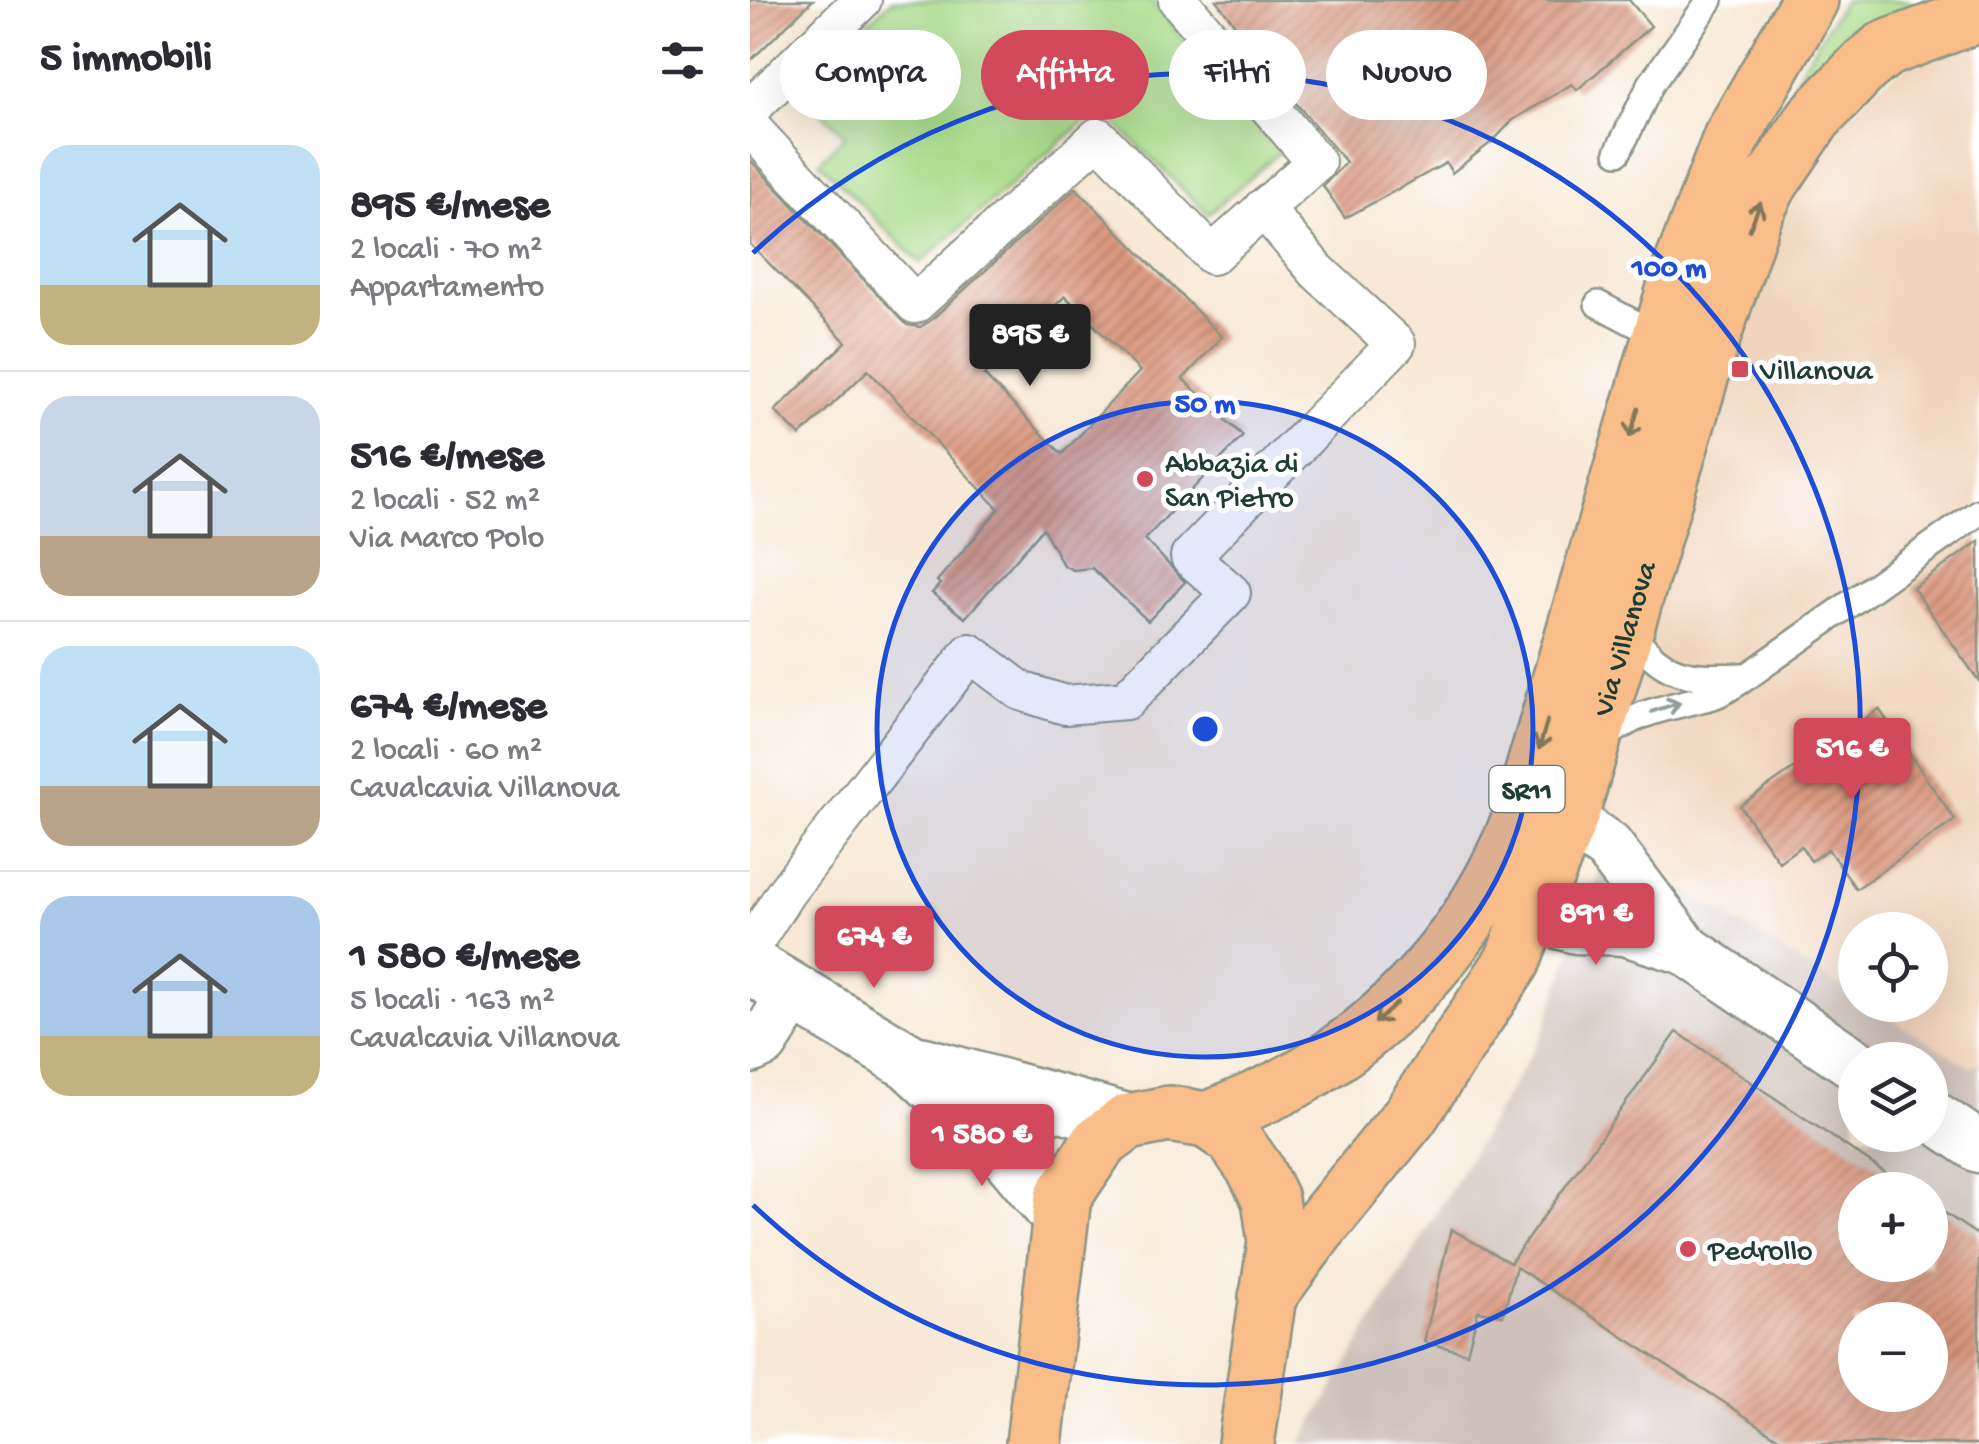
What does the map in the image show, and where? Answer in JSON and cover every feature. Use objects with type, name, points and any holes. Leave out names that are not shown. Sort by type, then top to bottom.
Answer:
[{"type":"main road","name":"Via Villanova","points":[[1207,1120],[1296,1080],[1388,1013],[1464,927],[1485,895],[1518,824],[1680,271],[1730,138],[1810,0]]},
{"type":"main road","points":[[1957,0],[1979,11]]},
{"type":"main road","name":"Via Villanova","points":[[1266,1297],[1410,1116],[1488,1002],[1533,916],[1590,751],[1711,341],[1754,215],[1769,185],[1814,118],[1864,64],[1885,50],[1979,11]]},
{"type":"main road","points":[[1034,1444],[1063,1196],[1099,1143],[1128,1122],[1169,1114],[1207,1120],[1233,1138],[1270,1198],[1276,1242],[1246,1444]]},
{"type":"street","points":[[750,109],[862,0]]},
{"type":"street","points":[[750,127],[915,304],[1098,137],[1212,255],[1316,162],[1178,0]]},
{"type":"street","points":[[750,948],[786,892],[970,653],[1020,691],[1065,705],[1126,700],[1232,593],[1190,557],[1396,344],[1317,271],[1263,208]]},
{"type":"street","points":[[1567,824],[1584,830],[1608,847],[1685,949]]},
{"type":"street","points":[[1533,916],[1576,928],[1625,930],[1685,949],[1838,1052]]},
{"type":"street","points":[[750,1048],[763,1042],[772,979],[910,1062],[1006,1151],[1059,1216]]},
{"type":"street","points":[[910,1062],[1128,1122]]},
{"type":"street","points":[[1948,1126],[1979,1148]]},
{"type":"lane","points":[[1618,152],[1651,84],[1710,0]]},
{"type":"lane","points":[[1598,304],[1634,323],[1662,330]]},
{"type":"lane","points":[[1590,751],[1633,719],[1683,701],[1716,696],[1979,512]]},
{"type":"lane","points":[[1626,625],[1650,658],[1686,676],[1748,676]]},
{"type":"shaded area","points":[[1979,41],[1979,1062],[1970,1068],[1948,1054],[1948,1042],[1928,1042],[1896,1022],[1948,1022],[1948,912],[1838,912],[1838,985],[1609,844],[1585,820],[1647,614],[1796,175],[1839,115],[1909,63]]},
{"type":"shaded area","points":[[1609,844],[1838,985],[1838,1022],[1897,1022],[1929,1042],[1838,1042],[1838,1152],[1948,1152],[1948,1053],[1970,1067],[1979,1062],[1979,1444],[1300,1444],[1543,1033]]},
{"type":"green space","points":[[892,0],[1151,0],[1177,30],[1169,30],[1169,120],[1254,120],[1281,151],[1208,214],[1112,120],[1149,120],[1149,30],[981,30],[981,120],[1092,120],[1084,122],[920,263],[819,162],[845,135],[830,120],[961,120],[961,30],[860,30]]},
{"type":"green space","points":[[1844,0],[1909,0],[1916,6],[1873,24],[1845,44],[1806,88],[1760,151],[1805,62]]},
{"type":"building","points":[[750,0],[813,0],[780,30],[750,61]]},
{"type":"building","points":[[1216,0],[1629,0],[1651,26],[1577,90],[1572,84],[1513,120],[1452,173],[1446,163],[1345,218],[1323,186],[1346,162],[1306,115],[1306,30],[1239,30]]},
{"type":"building","points":[[750,160],[907,325],[920,327],[1076,188],[1222,337],[1183,379],[1243,436],[1145,539],[1185,582],[1148,621],[1092,568],[1073,570],[1063,565],[1043,528],[965,618],[932,593],[940,584],[937,581],[999,509],[868,370],[800,436],[775,411],[846,342],[750,244]],"holes":[[[1065,296],[1140,371],[1062,454],[984,375]]]},
{"type":"building","points":[[1979,541],[1979,681],[1913,588]]},
{"type":"building","points":[[1879,709],[1955,820],[1856,889],[1828,849],[1811,861],[1801,846],[1779,862],[1740,806]]},
{"type":"building","name":"Pedrollo","points":[[1677,1032],[1838,1141],[1838,1152],[1855,1152],[1884,1172],[1838,1172],[1838,1282],[1948,1282],[1948,1215],[1979,1236],[1979,1444],[1788,1444],[1516,1267],[1503,1315],[1478,1311],[1467,1353],[1424,1342],[1451,1229],[1510,1263]]},
{"type":"place","name":"Villanova","points":[[1740,369]]},
{"type":"place","name":"Abbazia di San Pietro","points":[[1145,479]]},
{"type":"place","name":"Pedrollo","points":[[1688,1249]]}]
